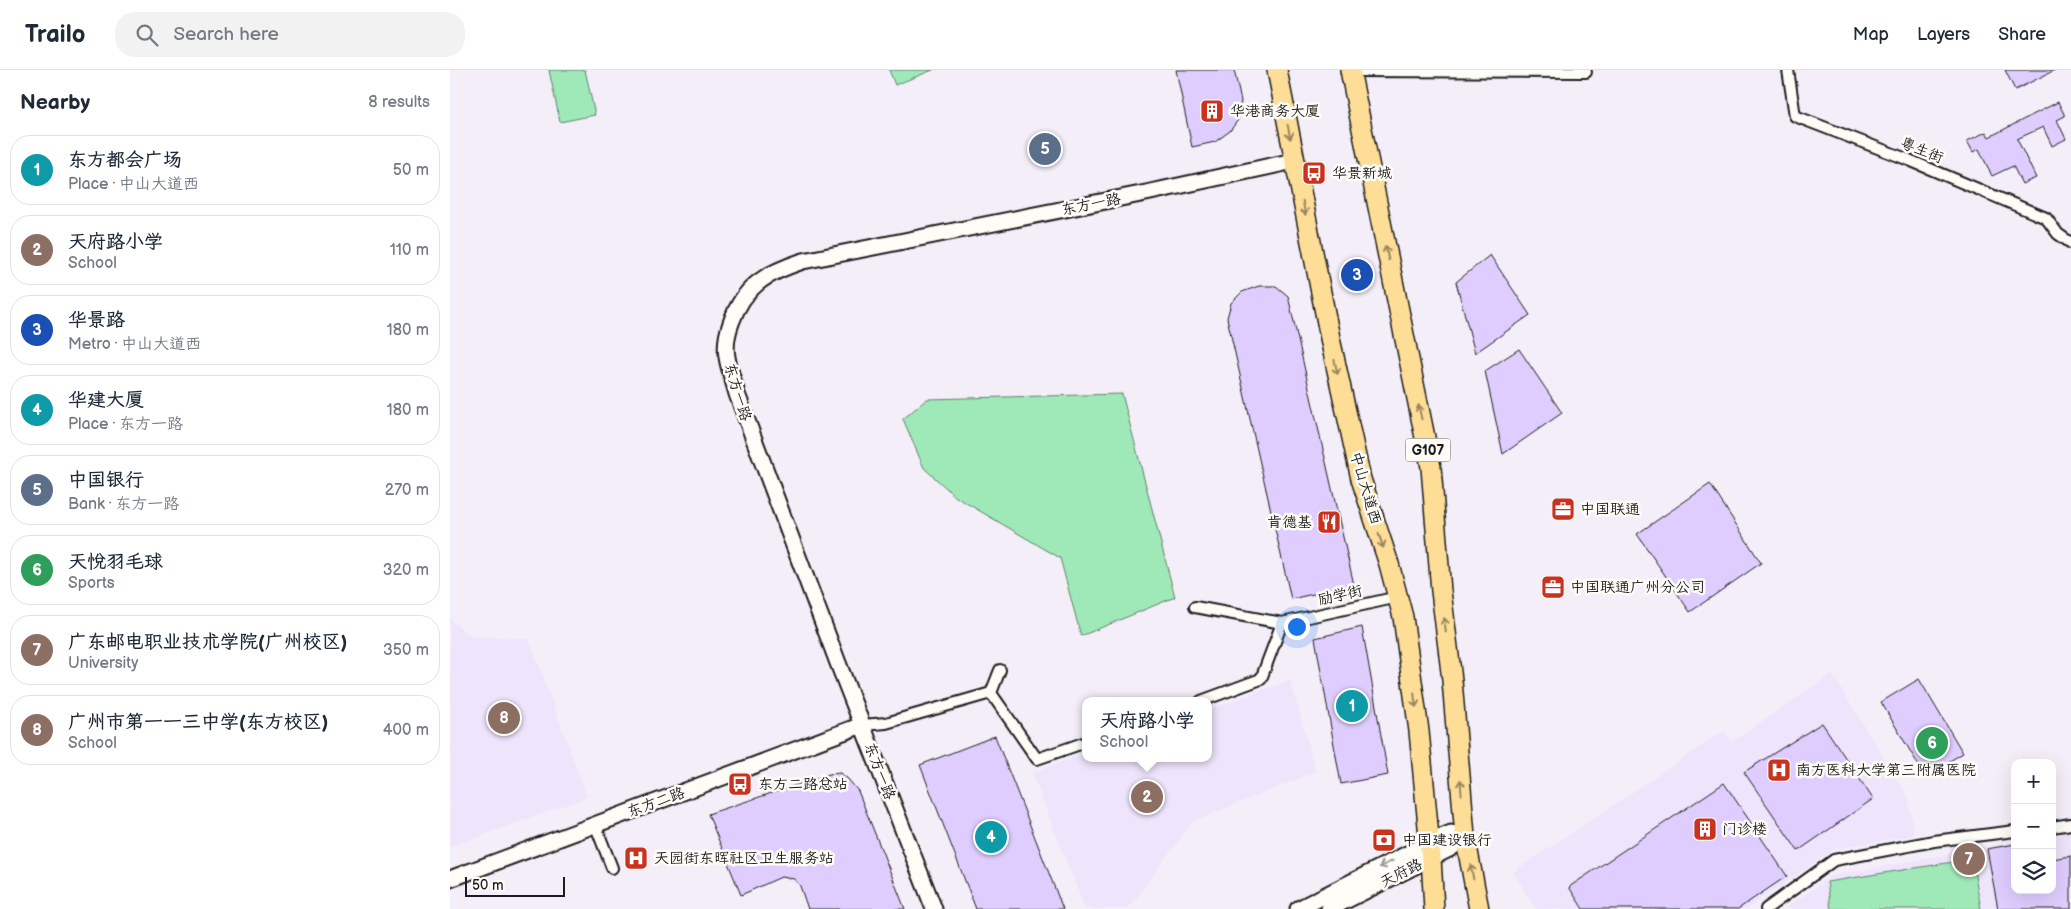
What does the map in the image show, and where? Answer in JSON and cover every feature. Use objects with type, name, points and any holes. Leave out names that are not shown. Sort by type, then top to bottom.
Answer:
[{"type":"highway","name":"中山大道西","points":[[1277,70],[1361,479],[1398,596],[1411,664],[1430,850],[1434,909]]},
{"type":"highway","name":"G107","points":[[1350,71],[1431,467],[1465,836],[1479,909]]},
{"type":"street","name":"粤生街","points":[[1788,70],[1795,116],[1909,160],[2046,218],[2058,234],[2071,243]]},
{"type":"street","points":[[1350,71],[1586,72]]},
{"type":"street","name":"东方一路","points":[[934,909],[756,447],[735,387],[727,356],[727,334],[741,298],[757,282],[777,270],[803,261],[1146,193],[1294,160]]},
{"type":"street","name":"励学街","points":[[1285,622],[1398,596]]},
{"type":"street","points":[[1195,607],[1285,622],[1261,679],[1212,697]]},
{"type":"street","points":[[991,693],[1000,670]]},
{"type":"street","points":[[862,725],[886,723],[991,693]]},
{"type":"street","points":[[991,693],[1037,760],[1082,743]]},
{"type":"street","name":"东方二路","points":[[450,879],[862,725]]},
{"type":"street","points":[[596,824],[612,868]]},
{"type":"street","points":[[2056,826],[2071,824]]},
{"type":"street","points":[[1766,909],[1834,860],[1934,841],[2011,831]]},
{"type":"street","name":"天府路","points":[[1329,909],[1430,850],[1451,833],[1465,836]]},
{"type":"street","name":"天府路","points":[[1298,909],[1430,850]]},
{"type":"shaded area","points":[[450,619],[469,636],[529,639],[587,797],[450,847]]},
{"type":"shaded area","name":"南方医科大学第三附属医院","points":[[1832,674],[1908,797],[1914,835],[1834,849],[1747,909],[1536,909],[1513,872],[1724,731],[1732,742]]},
{"type":"shaded area","points":[[1290,680],[1316,771],[1192,822],[1128,909],[1085,909],[1032,773],[1082,754],[1082,762],[1212,762],[1212,709]]},
{"type":"shaded area","points":[[2071,831],[2071,909],[1785,909],[1831,876],[2011,843],[2011,894],[2056,894],[2056,834]]},
{"type":"green space","points":[[549,70],[585,70],[595,115],[560,122]]},
{"type":"green space","points":[[889,70],[933,70],[895,85]]},
{"type":"green space","points":[[1122,394],[1175,597],[1081,636],[1060,558],[956,497],[924,468],[903,419],[927,399]]},
{"type":"green space","points":[[1972,859],[1981,909],[1831,909],[1827,882]]},
{"type":"building","name":"华港商务大厦","points":[[1176,70],[1234,70],[1241,101],[1238,120],[1230,131],[1215,142],[1192,147]]},
{"type":"building","points":[[2005,70],[2055,70],[2015,90]]},
{"type":"building","points":[[2058,102],[2065,116],[2057,120],[2066,139],[2052,146],[2043,127],[2017,139],[2036,178],[2022,184],[2013,166],[1992,176],[1979,149],[1973,152],[1967,141],[1986,132],[1989,137]]},
{"type":"building","points":[[1490,255],[1530,315],[1475,353],[1456,282]]},
{"type":"building","points":[[1259,286],[1276,286],[1288,296],[1354,585],[1291,599],[1227,318],[1231,303],[1242,292]]},
{"type":"building","points":[[1519,349],[1562,413],[1503,454],[1485,371]]},
{"type":"building","points":[[1710,484],[1761,563],[1690,612],[1637,534]]},
{"type":"building","points":[[1362,627],[1388,775],[1341,784],[1315,638]]},
{"type":"building","points":[[1919,679],[1963,753],[1925,776],[1881,702]]},
{"type":"building","points":[[1822,723],[1873,799],[1798,851],[1744,772]]},
{"type":"building","points":[[995,736],[1063,909],[976,909],[920,765]]},
{"type":"building","points":[[840,773],[858,791],[905,909],[808,909],[800,886],[794,879],[781,877],[741,895],[708,814],[829,774]]},
{"type":"building","name":"门诊楼","points":[[1724,783],[1787,876],[1738,909],[1583,909],[1569,887]]},
{"type":"building","points":[[2011,845],[2011,894],[2056,894],[2056,858],[2071,856],[2071,909],[1998,909],[1987,849]]},
{"type":"place","name":"华港商务大厦","points":[[1212,111]]},
{"type":"place","name":"中国银行","points":[[1045,149]]},
{"type":"place","name":"华景新城","points":[[1314,173]]},
{"type":"place","name":"华景路","points":[[1357,275]]},
{"type":"place","name":"中国联通","points":[[1563,509]]},
{"type":"place","name":"肯德基","points":[[1329,522]]},
{"type":"place","name":"中国联通广州分公司","points":[[1553,587]]},
{"type":"place","name":"东方都会广场","points":[[1352,706]]},
{"type":"place","name":"广州市第一一三中学(东方校区)","points":[[504,718]]},
{"type":"place","name":"天悦羽毛球","points":[[1932,743]]},
{"type":"place","name":"南方医科大学第三附属医院","points":[[1779,770]]},
{"type":"place","name":"东方二路总站","points":[[740,784]]},
{"type":"place","name":"天府路小学","points":[[1147,797]]},
{"type":"place","name":"门诊楼","points":[[1705,829]]},
{"type":"place","name":"华建大厦","points":[[991,837]]},
{"type":"place","name":"中国建设银行","points":[[1384,840]]},
{"type":"place","name":"天园街东晖社区卫生服务站","points":[[636,858]]},
{"type":"place","name":"广东邮电职业技术学院(广州校区)","points":[[1969,859]]}]
